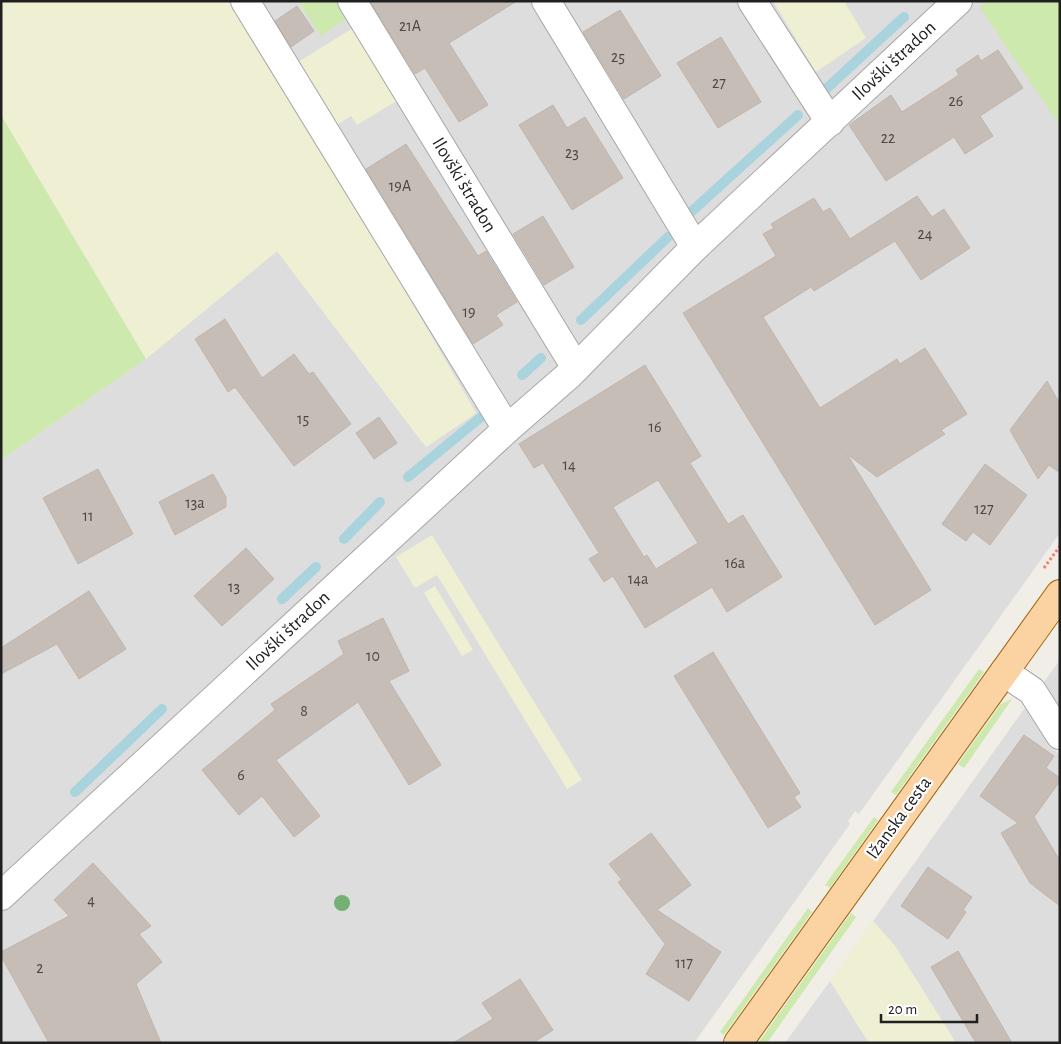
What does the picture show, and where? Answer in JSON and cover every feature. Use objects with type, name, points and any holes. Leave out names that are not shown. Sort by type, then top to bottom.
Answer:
[{"type":"main road","name":"Ižanska cesta","points":[[738,1043],[1060,594]]},
{"type":"street","points":[[245,1],[506,429]]},
{"type":"street","name":"Ilovški štradon","points":[[352,1],[576,368]]},
{"type":"street","points":[[546,1],[696,247]]},
{"type":"street","points":[[752,1],[830,122]]},
{"type":"street","name":"Ilovški štradon","points":[[1,896],[506,429],[576,368],[696,247],[958,1]]},
{"type":"street","points":[[1004,672],[1032,691],[1060,735]]},
{"type":"shaded area","points":[[237,1],[773,1],[816,72],[844,1],[1060,1],[1060,533],[859,814],[855,811],[848,821],[850,824],[694,1043],[1,1043],[1,460],[146,359],[277,251],[426,447],[476,413]]},
{"type":"shaded area","points":[[1060,660],[1060,718],[1041,686]]},
{"type":"shaded area","points":[[1027,705],[1060,757],[1060,1043],[956,1043],[895,946],[873,921]]},
{"type":"shaded area","points":[[830,981],[869,1043],[785,1043]]},
{"type":"green space","points":[[1,1],[235,1],[476,413],[426,447],[277,251],[146,359],[1,115]]},
{"type":"green space","points":[[298,1],[339,1],[349,17],[321,36]]},
{"type":"green space","points":[[774,1],[844,1],[866,38],[816,72]]},
{"type":"green space","points":[[986,1],[1060,1],[1060,126],[980,8]]},
{"type":"green space","points":[[353,28],[398,100],[357,125],[351,116],[337,125],[298,62]]},
{"type":"green space","points":[[1,115],[146,359],[1,460]]},
{"type":"green space","points":[[432,535],[582,780],[567,789],[437,575],[415,588],[396,557]]},
{"type":"green space","points":[[435,586],[473,650],[462,656],[424,593]]},
{"type":"green space","points":[[979,669],[984,672],[896,795],[891,792]]},
{"type":"green space","points":[[1012,699],[964,768],[958,764],[1001,704]]},
{"type":"green space","points":[[874,817],[878,820],[830,888],[825,885]]},
{"type":"green space","points":[[808,908],[812,912],[724,1035],[720,1032]]},
{"type":"green space","points":[[851,913],[856,917],[767,1043],[758,1043]]},
{"type":"green space","points":[[873,921],[895,946],[956,1043],[869,1043],[830,981]]},
{"type":"building","points":[[370,1],[517,1],[449,43],[488,105],[459,122],[425,68],[415,74]]},
{"type":"building","points":[[297,6],[314,31],[291,47],[275,21]]},
{"type":"building","points":[[620,10],[661,76],[624,99],[583,32]]},
{"type":"building","points":[[721,37],[761,102],[718,128],[677,63]]},
{"type":"building","points":[[998,50],[1023,88],[980,116],[993,136],[965,154],[954,137],[886,181],[849,125],[891,95],[902,112],[959,75],[956,70],[978,55],[981,61]]},
{"type":"building","points":[[553,105],[567,128],[585,117],[623,178],[572,210],[519,125]]},
{"type":"building","points":[[406,144],[478,256],[486,251],[517,302],[496,315],[503,325],[473,344],[366,169]]},
{"type":"building","points":[[917,196],[932,217],[944,209],[970,248],[921,280],[895,241],[814,291],[811,287],[763,317],[820,408],[897,359],[900,364],[925,348],[967,414],[941,430],[945,434],[877,477],[847,454],[931,590],[875,625],[683,313],[776,256],[763,234],[774,228],[771,224],[814,198],[823,212],[830,208],[850,239]]},
{"type":"building","points":[[543,216],[574,267],[544,285],[513,234]]},
{"type":"building","points":[[225,319],[262,378],[294,354],[309,374],[313,372],[351,424],[294,466],[235,387],[228,392],[195,339]]},
{"type":"building","points":[[645,365],[701,456],[690,463],[728,524],[743,515],[782,577],[727,612],[712,587],[645,628],[613,576],[604,582],[589,559],[599,553],[543,463],[534,468],[519,444]],"holes":[[[658,480],[698,543],[656,569],[647,555],[644,557],[613,507]]]},
{"type":"building","points":[[1047,381],[1060,404],[1060,473],[1049,465],[1038,479],[1010,430]]},
{"type":"building","points":[[379,417],[397,443],[374,459],[356,433]]},
{"type":"building","points":[[985,464],[1027,495],[990,545],[973,532],[966,541],[942,524]]},
{"type":"building","points":[[98,469],[133,534],[78,564],[43,498]]},
{"type":"building","points":[[213,474],[226,497],[226,507],[175,535],[159,502]]},
{"type":"building","points":[[246,548],[274,579],[222,626],[194,596]]},
{"type":"building","points":[[89,591],[126,649],[79,679],[57,644],[1,674],[1,648]]},
{"type":"building","points":[[383,618],[409,671],[389,681],[441,765],[409,785],[358,702],[276,760],[320,816],[294,837],[262,796],[239,815],[202,770],[275,710],[271,704],[344,654],[338,641]]},
{"type":"building","points":[[713,652],[800,793],[794,797],[801,807],[768,828],[674,676]]},
{"type":"building","points":[[1024,735],[1054,756],[1046,768],[1060,778],[1060,781],[1034,817],[1060,861],[1060,906],[1030,883],[1001,833],[1018,823],[980,796]]},
{"type":"building","points":[[651,833],[691,885],[657,910],[721,952],[689,1001],[646,974],[665,944],[618,882],[622,880],[609,864]]},
{"type":"building","points":[[93,863],[151,926],[139,934],[162,962],[136,984],[161,1043],[49,1043],[1,956],[1,952],[69,916],[54,900]]},
{"type":"building","points":[[928,867],[972,897],[963,910],[966,912],[948,939],[901,906]]},
{"type":"building","points":[[958,951],[1012,1043],[976,1043],[931,967]]},
{"type":"building","points":[[520,979],[553,1030],[533,1043],[453,1043],[493,1019],[482,1003]]},
{"type":"waterway","points":[[826,89],[904,17]]},
{"type":"waterway","points":[[691,212],[798,115]]},
{"type":"waterway","points":[[581,320],[668,237]]},
{"type":"waterway","points":[[522,375],[541,358]]},
{"type":"waterway","points":[[408,477],[481,417]]},
{"type":"waterway","points":[[344,539],[380,502]]},
{"type":"waterway","points":[[282,599],[316,567]]},
{"type":"waterway","points":[[75,792],[162,709]]}]
